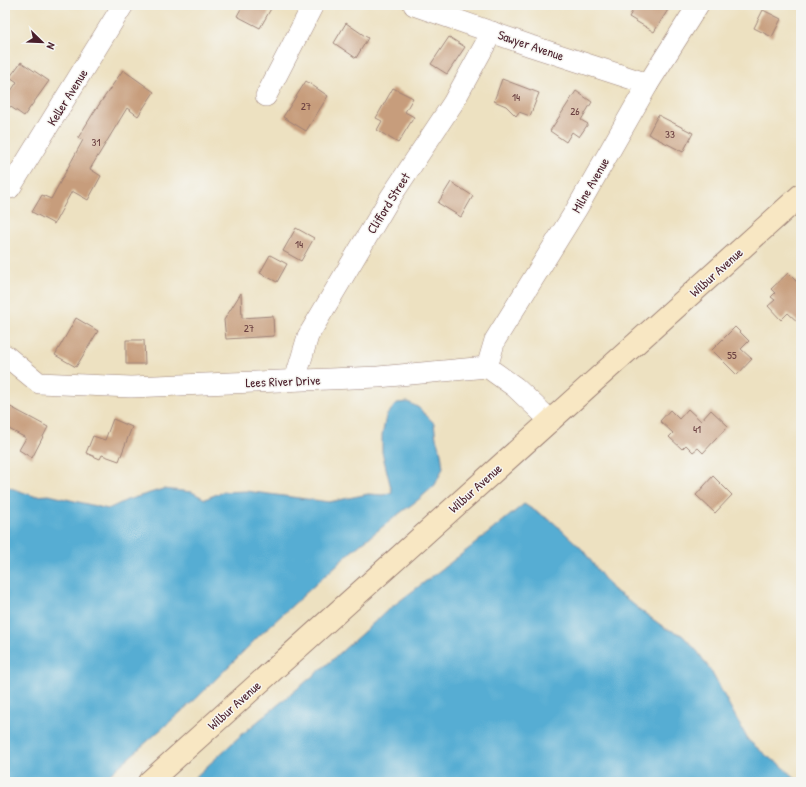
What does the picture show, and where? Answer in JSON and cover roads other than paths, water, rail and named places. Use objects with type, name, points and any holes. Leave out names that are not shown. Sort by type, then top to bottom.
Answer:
[{"type":"main road","name":"Wilbur Avenue","points":[[149,782],[801,195]]},
{"type":"street","name":"Keller Avenue","points":[[10,188],[123,5]]},
{"type":"street","points":[[266,96],[313,5]]},
{"type":"street","name":"Sawyer Avenue","points":[[414,5],[648,84]]},
{"type":"street","name":"Milne Avenue","points":[[487,367],[495,340],[576,210],[648,84],[698,5]]},
{"type":"street","name":"Clifford Street","points":[[295,380],[308,336],[390,198],[453,103],[492,32]]},
{"type":"street","name":"Lees River Drive","points":[[5,355],[38,383],[131,387],[378,377],[487,367]]},
{"type":"street","points":[[487,367],[515,387],[551,421]]},
{"type":"water","points":[[408,402],[419,408],[434,423],[443,468],[435,485],[352,551],[260,635],[198,697],[101,782],[5,782],[5,486],[34,496],[49,495],[108,509],[127,500],[163,489],[192,492],[205,499],[222,492],[246,491],[329,502],[368,494],[383,495],[392,492],[382,452],[382,436],[386,416],[397,403]]},
{"type":"water","points":[[524,504],[553,522],[582,549],[612,589],[665,628],[682,635],[698,652],[711,671],[748,740],[768,757],[780,764],[799,782],[190,782],[240,736],[331,661],[389,609],[471,547]]}]
